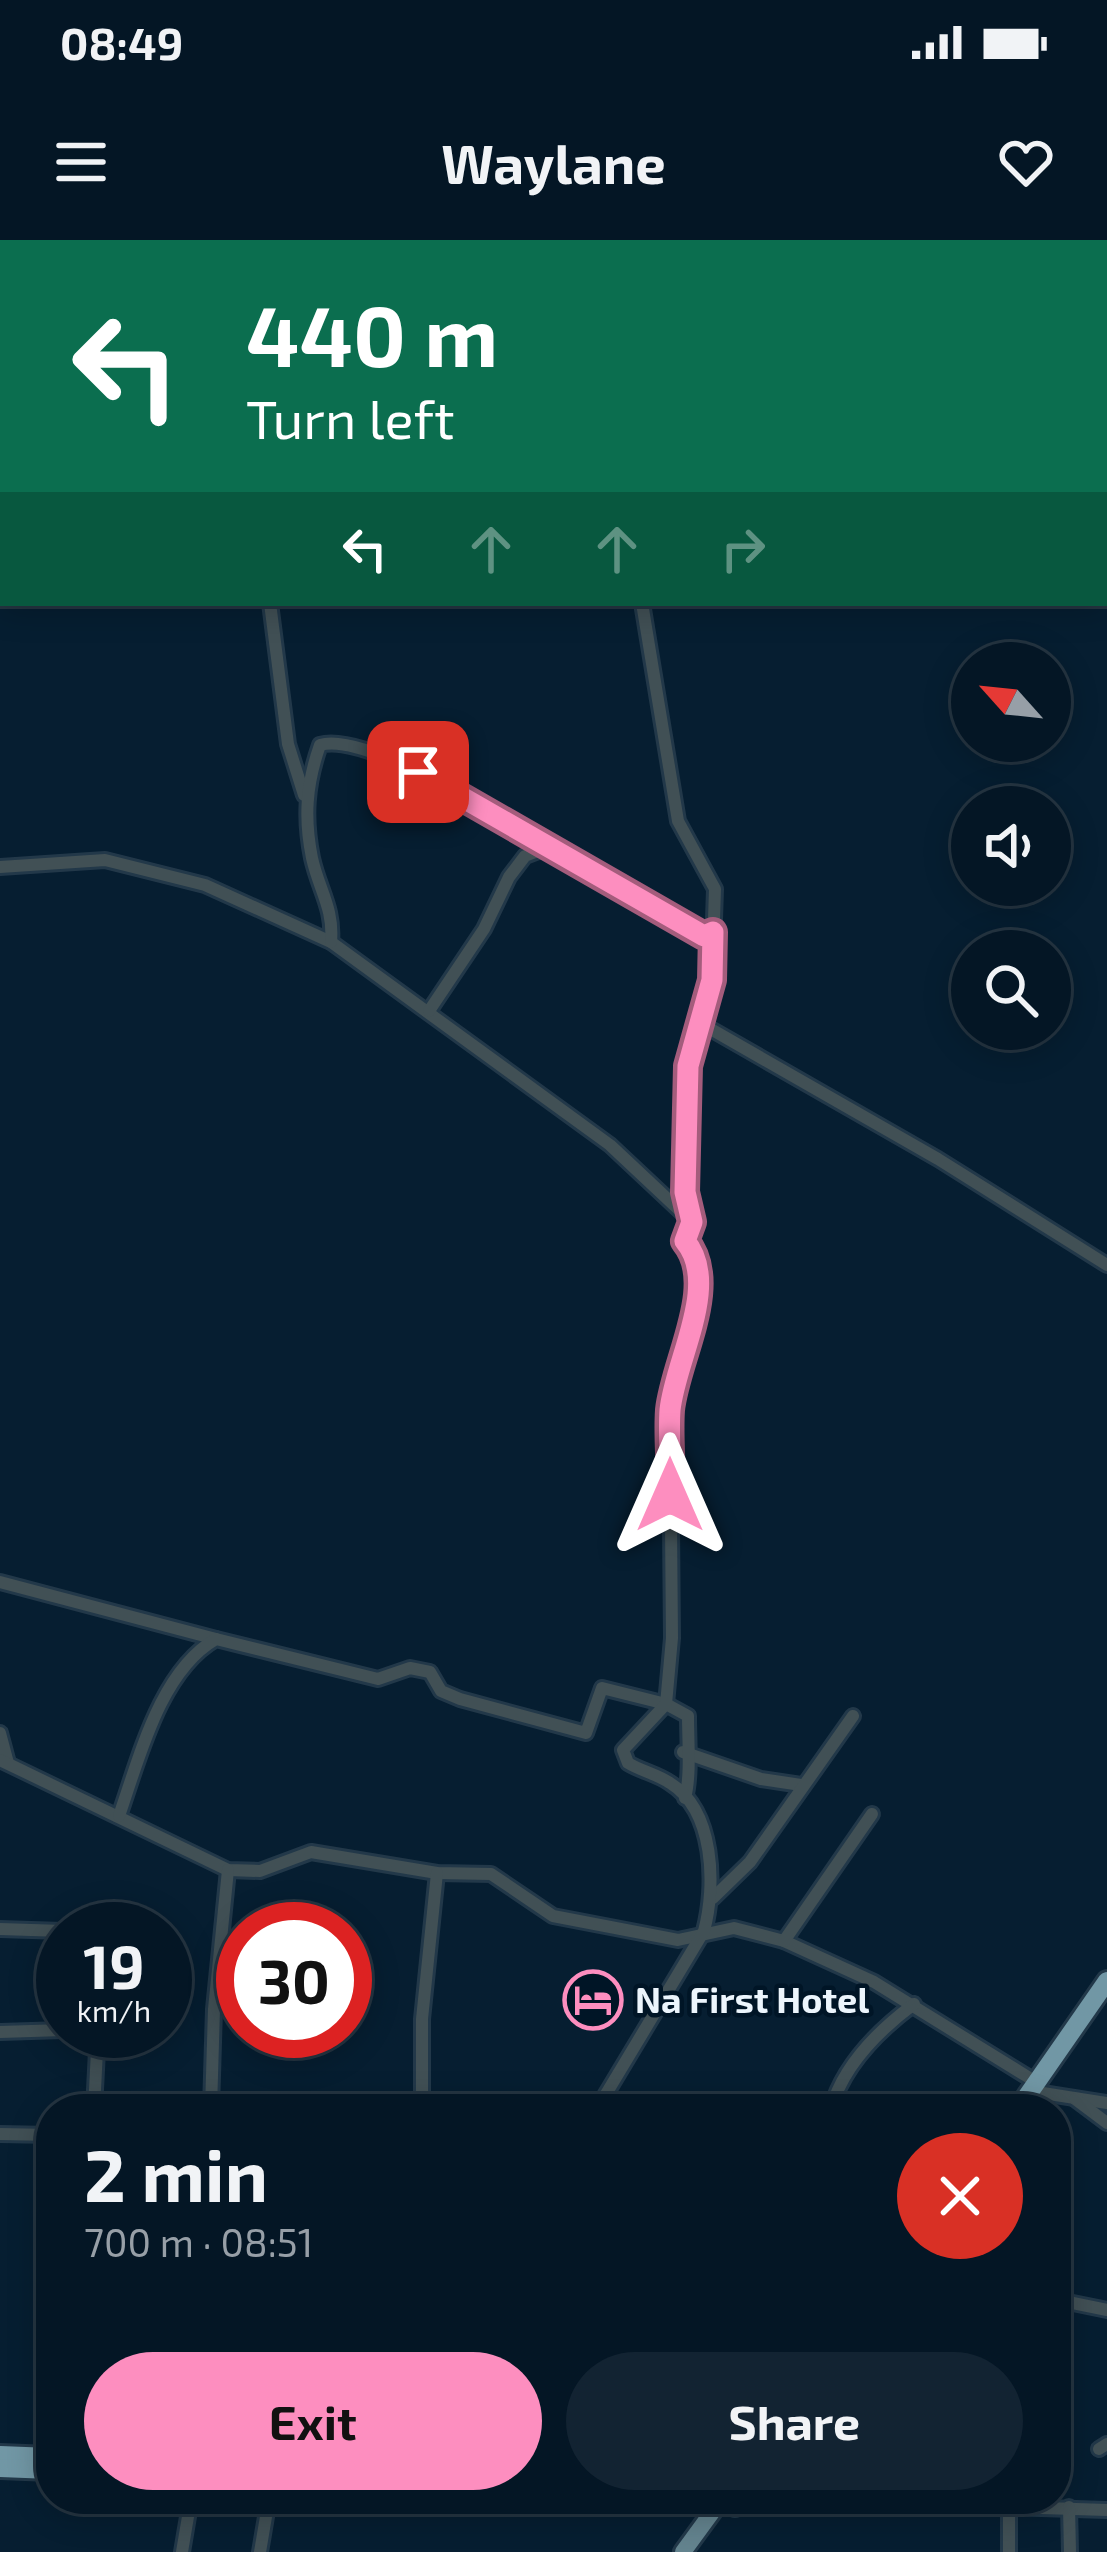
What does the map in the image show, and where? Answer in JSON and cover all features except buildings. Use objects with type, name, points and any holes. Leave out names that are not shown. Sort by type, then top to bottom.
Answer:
[{"type":"highway","points":[[1019,2094],[1107,1981]]},
{"type":"highway","points":[[1025,2094],[1029,2084]]},
{"type":"highway","points":[[0,2455],[36,2456]]},
{"type":"highway","points":[[0,2468],[36,2469]]},
{"type":"main road","points":[[683,2552],[719,2514]]},
{"type":"main road","points":[[695,2552],[722,2514]]},
{"type":"street","points":[[270,606],[288,744],[307,799],[311,854],[332,909],[331,942]]},
{"type":"street","points":[[605,2094],[704,1930],[713,1898],[700,1818],[672,1784],[628,1763],[623,1750],[666,1704],[672,1638],[670,1414],[698,1289],[699,1262],[685,1241],[692,1222],[685,1192],[688,1066],[712,980],[715,890],[678,821],[642,606]]},
{"type":"street","points":[[307,799],[320,745],[337,740],[418,772],[648,907],[704,936],[713,932]]},
{"type":"street","points":[[430,1011],[484,929],[509,877],[525,856],[550,846]]},
{"type":"street","points":[[0,867],[105,860],[205,884],[331,942],[610,1145],[692,1222]]},
{"type":"street","points":[[702,1024],[938,1159],[1107,1265]]},
{"type":"street","points":[[0,1582],[378,1679],[416,1667],[430,1672],[441,1691],[460,1699],[586,1733],[602,1688],[666,1704],[688,1716],[683,1752],[691,1778],[685,1798]]},
{"type":"street","points":[[119,1816],[165,1697],[201,1648],[216,1639]]},
{"type":"street","points":[[713,1898],[750,1862],[853,1716]]},
{"type":"street","points":[[0,1733],[4,1762],[228,1870],[260,1870],[311,1852],[437,1873],[491,1874],[516,1887],[544,1912],[678,1940],[727,1926],[784,1942],[914,2004],[1029,2084],[1061,2094]]},
{"type":"street","points":[[683,1752],[761,1779],[801,1785]]},
{"type":"street","points":[[784,1942],[872,1814]]},
{"type":"street","points":[[212,2094],[214,2009],[228,1870]]},
{"type":"street","points":[[422,2094],[422,2019],[437,1873]]},
{"type":"street","points":[[0,1929],[36,1930]]},
{"type":"street","points":[[838,2094],[850,2068],[878,2033],[914,2004]]},
{"type":"street","points":[[0,2032],[36,2031]]},
{"type":"street","points":[[95,2094],[97,2058]]},
{"type":"street","points":[[1071,2097],[1107,2103]]},
{"type":"street","points":[[1074,2098],[1107,2123]]},
{"type":"street","points":[[0,2134],[36,2135]]},
{"type":"street","points":[[1071,2303],[1107,2310]]},
{"type":"street","points":[[1071,2507],[1107,2510]]},
{"type":"street","points":[[182,2552],[188,2514]]},
{"type":"street","points":[[260,2552],[266,2514]]},
{"type":"street","points":[[1009,2514],[1009,2552]]},
{"type":"street","points":[[1069,2514],[1070,2552]]},
{"type":"place","name":"Na First Hotel","points":[[593,2000]]},
{"type":"route","points":[[418,772],[648,907],[704,936],[713,932],[712,980],[688,1066],[686,1092],[690,1132],[685,1192],[692,1222],[685,1241],[699,1262],[698,1289],[682,1350],[680,1380],[672,1397],[670,1495]]}]
